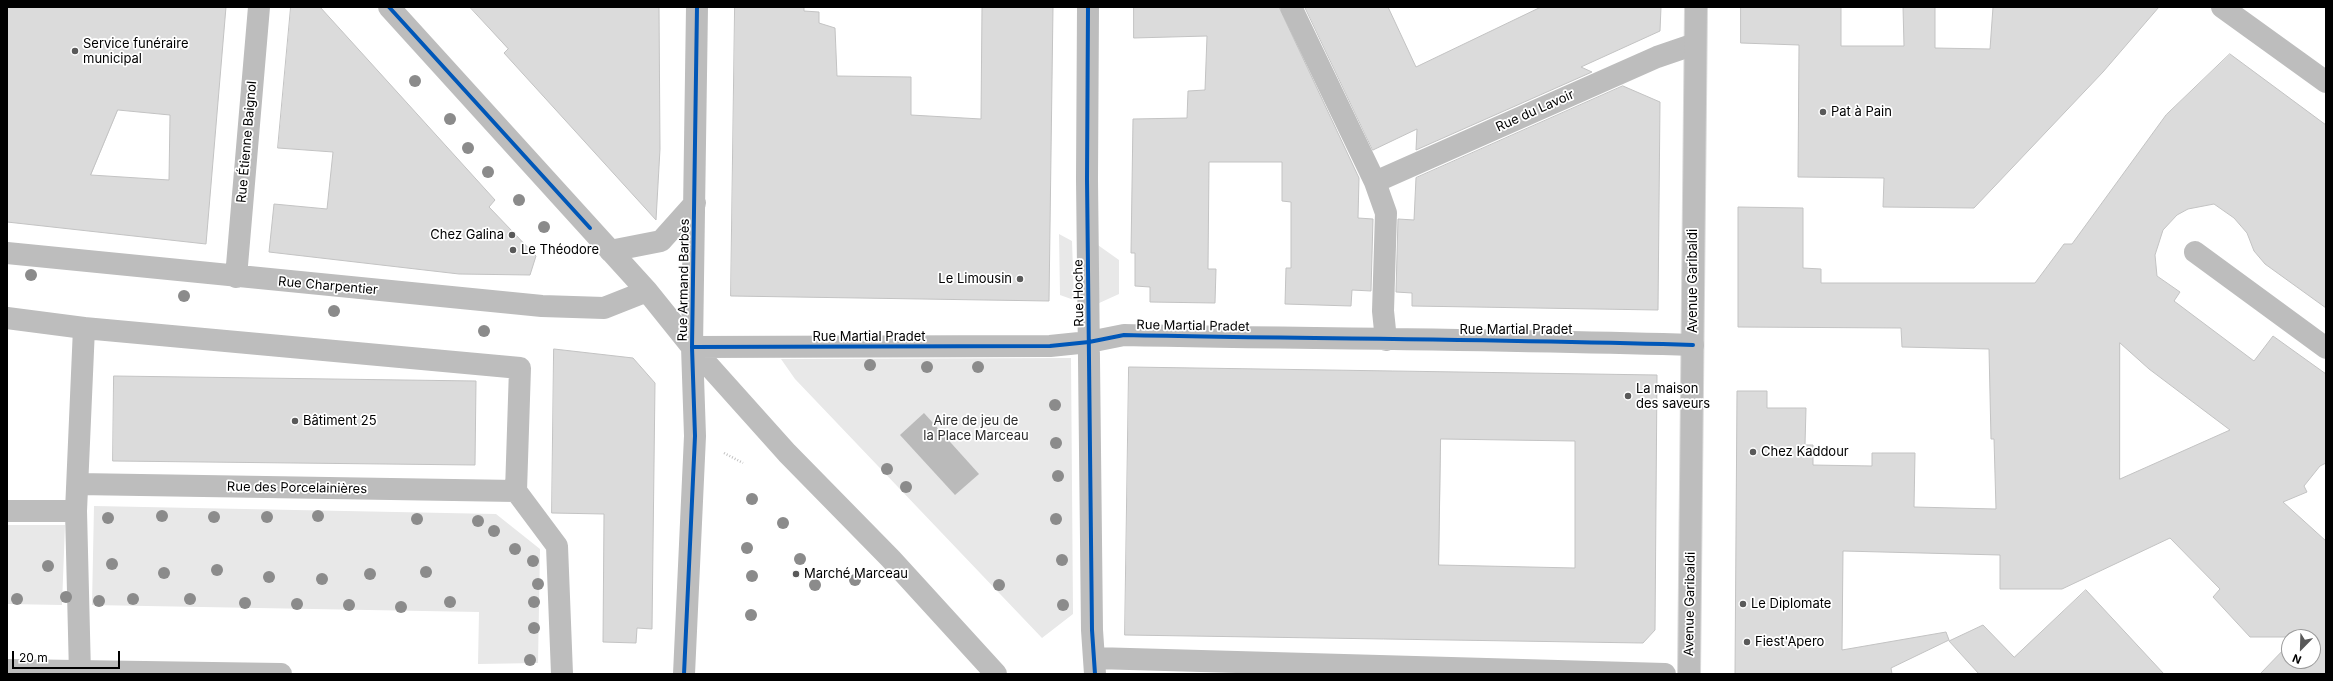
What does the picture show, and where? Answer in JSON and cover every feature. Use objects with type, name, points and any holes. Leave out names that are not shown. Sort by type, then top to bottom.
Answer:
[{"type":"street","name":"Rue Étienne Baignol","points":[[236,277],[259,7]]},
{"type":"street","points":[[389,7],[647,291],[692,347],[787,453],[891,559],[996,674]]},
{"type":"street","name":"Rue Armand Barbès","points":[[684,674],[695,436],[692,347],[697,7]]},
{"type":"street","name":"Rue Hoche","points":[[1088,7],[1089,342],[1094,666]]},
{"type":"street","points":[[1291,7],[1375,182],[1386,213],[1383,311],[1386,340]]},
{"type":"street","name":"Avenue Garibaldi","points":[[1689,674],[1696,7]]},
{"type":"street","points":[[2222,7],[2326,82]]},
{"type":"street","name":"Rue du Lavoir","points":[[1375,182],[1657,57],[1695,44]]},
{"type":"street","name":"Rue Armand Barbès","points":[[610,251],[661,241],[695,203]]},
{"type":"street","points":[[2195,252],[2326,348]]},
{"type":"street","name":"Rue Charpentier","points":[[7,253],[236,277],[542,306],[604,308],[647,291]]},
{"type":"street","points":[[7,318],[84,328],[520,368],[516,491],[557,546],[562,674]]},
{"type":"street","points":[[80,672],[76,511],[84,328]]},
{"type":"street","name":"Rue Martial Pradet","points":[[692,347],[1050,346],[1089,342],[1124,335],[1386,340],[1536,339],[1693,345]]},
{"type":"street","name":"Rue des Porcelainières","points":[[78,484],[516,491]]},
{"type":"street","points":[[7,511],[76,511]]},
{"type":"street","points":[[1094,666],[1665,674]]},
{"type":"street","points":[[7,670],[281,674]]},
{"type":"green space","points":[[1059,234],[1072,241],[1074,300],[1060,295]]},
{"type":"green space","points":[[1095,243],[1119,260],[1119,294],[1097,304]]},
{"type":"green space","name":"Aire de jeu de la Place Marceau","points":[[1071,358],[1073,614],[1042,638],[795,379],[781,359]]},
{"type":"green space","points":[[94,506],[496,514],[540,549],[538,663],[478,664],[479,612],[92,605]]},
{"type":"green space","points":[[7,525],[65,525],[62,605],[7,604]]},
{"type":"shaded area","points":[[924,413],[979,474],[955,495],[900,435]]},
{"type":"building","points":[[7,7],[226,7],[206,244],[7,222]],"holes":[[[118,110],[170,115],[169,180],[91,175]]]},
{"type":"building","points":[[291,7],[320,7],[495,200],[489,207],[536,256],[530,275],[459,274],[269,252],[274,204],[327,209],[333,152],[278,148]]},
{"type":"building","points":[[470,7],[659,7],[660,149],[656,220],[504,53],[508,49]]},
{"type":"building","points":[[735,7],[804,7],[804,11],[819,12],[819,23],[835,28],[837,76],[911,77],[911,115],[981,119],[982,7],[1053,7],[1049,301],[731,296]]},
{"type":"building","points":[[1134,7],[1279,7],[1359,178],[1358,218],[1373,219],[1371,291],[1352,290],[1351,306],[1285,304],[1286,268],[1291,268],[1291,202],[1282,201],[1282,162],[1209,162],[1208,269],[1216,269],[1215,303],[1150,302],[1150,287],[1135,286],[1135,253],[1131,253],[1133,119],[1187,118],[1188,91],[1205,90],[1207,36],[1134,38]]},
{"type":"building","points":[[1305,7],[1388,7],[1416,67],[1541,7],[1661,7],[1660,31],[1581,67],[1592,72],[1416,150],[1417,129],[1373,150]]},
{"type":"building","points":[[1741,7],[1841,7],[1841,46],[1904,46],[1903,7],[1935,7],[1935,48],[1990,49],[1993,7],[2159,7],[2103,72],[1974,208],[1883,207],[1884,178],[1798,177],[1799,45],[1741,43]]},
{"type":"building","points":[[2230,54],[2326,125],[2326,308],[2265,264],[2254,251],[2247,233],[2234,218],[2214,204],[2188,209],[2177,215],[2163,230],[2155,255],[2157,276],[2180,292],[2174,301],[2254,361],[2273,336],[2326,374],[2326,463],[2320,466],[2304,486],[2307,492],[2283,502],[2326,541],[2326,674],[2260,674],[2281,652],[2281,669],[2321,669],[2321,629],[2281,629],[2281,637],[2250,637],[2213,597],[2220,589],[2170,538],[2062,589],[2000,589],[2000,555],[1843,551],[1842,650],[1946,632],[1949,640],[1891,668],[1892,674],[1735,674],[1737,391],[1767,391],[1767,408],[1806,408],[1805,445],[1813,445],[1813,465],[1872,466],[1872,453],[1915,453],[1914,507],[1996,509],[1994,439],[1991,439],[1989,349],[1902,347],[1901,328],[1738,327],[1738,207],[1803,208],[1803,268],[1821,269],[1821,283],[2035,283],[2064,244],[2072,244],[2166,115]],"holes":[[[2120,343],[2149,369],[2230,430],[2120,479]]]},
{"type":"building","points":[[1623,86],[1660,102],[1658,310],[1412,306],[1412,293],[1396,292],[1398,219],[1414,220],[1416,178]]},
{"type":"building","points":[[554,349],[633,358],[655,383],[652,629],[637,628],[636,643],[603,642],[604,514],[552,513]]},
{"type":"building","points":[[1129,367],[1657,375],[1655,630],[1643,643],[1125,635]],"holes":[[[1441,439],[1575,441],[1575,568],[1439,565]]]},
{"type":"building","name":"Bâtiment 25","points":[[114,376],[476,381],[475,465],[113,461]]},
{"type":"building","points":[[2086,590],[2164,674],[1979,674],[1949,641],[1983,625],[2014,657]]},
{"type":"cycle path","points":[[389,7],[590,228]]},
{"type":"cycle path","points":[[684,674],[695,436],[692,347],[697,7]]},
{"type":"cycle path","points":[[1088,7],[1087,179],[1092,630],[1095,674]]},
{"type":"cycle path","points":[[692,347],[1050,346],[1089,342],[1124,335],[1551,341],[1693,345]]},
{"type":"place","name":"Service funéraire municipal","points":[[75,51]]},
{"type":"place","name":"Pat à Pain","points":[[1823,112]]},
{"type":"place","name":"Chez Galina","points":[[512,235]]},
{"type":"place","name":"Le Théodore","points":[[513,250]]},
{"type":"place","name":"Le Limousin","points":[[1020,279]]},
{"type":"place","name":"La maison des saveurs","points":[[1628,396]]},
{"type":"place","name":"Bâtiment 25","points":[[295,421]]},
{"type":"place","name":"Chez Kaddour","points":[[1753,452]]},
{"type":"place","name":"Marché Marceau","points":[[796,574]]},
{"type":"place","name":"Le Diplomate","points":[[1743,604]]},
{"type":"place","name":"Fiest'Apero","points":[[1747,642]]}]
